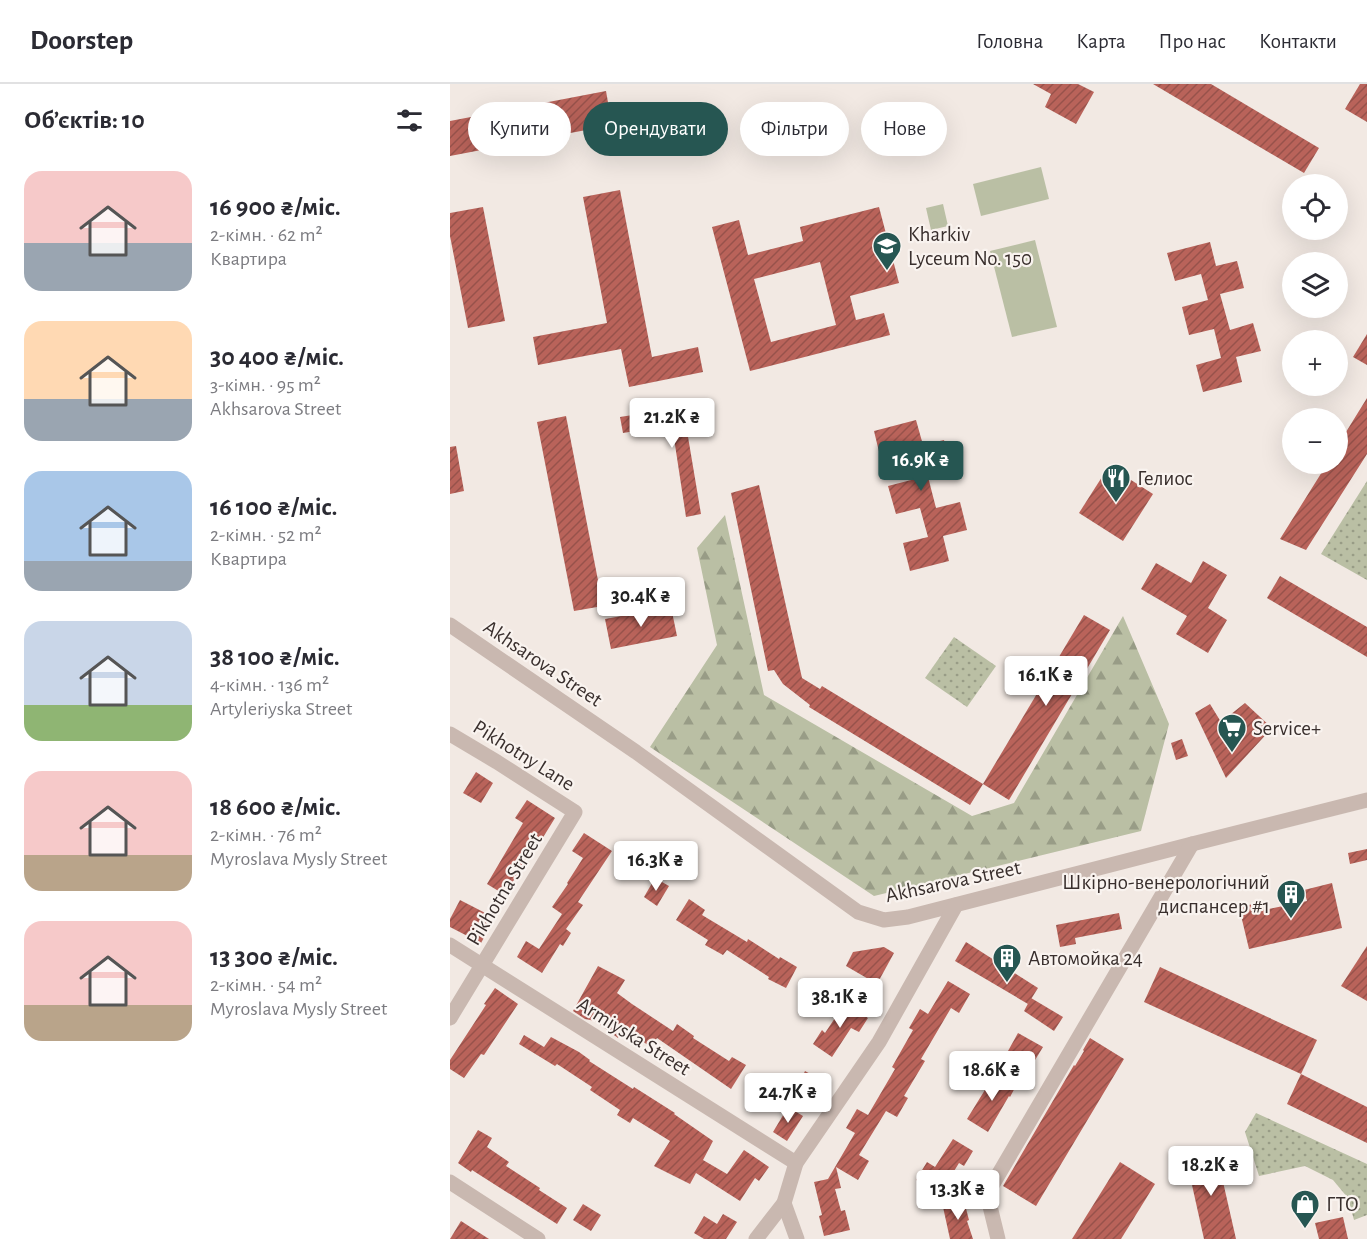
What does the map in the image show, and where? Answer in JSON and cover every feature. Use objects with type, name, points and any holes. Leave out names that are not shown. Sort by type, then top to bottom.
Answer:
[{"type":"street","name":"Akhsarova Street","points":[[450,625],[636,752],[858,912],[884,920],[908,917],[1367,800]]},
{"type":"street","name":"Pikhotny Lane","points":[[450,734],[575,812]]},
{"type":"street","name":"Pikhotna Street","points":[[450,1018],[575,812]]},
{"type":"street","points":[[998,1239],[987,1194],[1192,844]]},
{"type":"street","points":[[756,1239],[784,1203],[796,1163],[879,1042],[956,905]]},
{"type":"street","name":"Armiyska Street","points":[[450,945],[796,1163]]},
{"type":"street","points":[[450,1182],[538,1239]]},
{"type":"street","points":[[784,1203],[797,1239]]},
{"type":"green space","points":[[1041,167],[1049,199],[981,216],[973,184]]},
{"type":"green space","points":[[943,204],[948,226],[931,230],[926,208]]},
{"type":"green space","points":[[1035,240],[1057,327],[1012,337],[990,251]]},
{"type":"green space","points":[[1367,481],[1367,580],[1321,554]]},
{"type":"green space","points":[[725,515],[764,695],[972,816],[1014,803],[1123,616],[1169,724],[1141,831],[874,896],[650,747],[717,645],[697,548]]},
{"type":"green space","points":[[954,637],[996,666],[967,707],[925,678]]},
{"type":"green space","points":[[1256,1113],[1367,1164],[1367,1215],[1354,1220],[1348,1198],[1333,1180],[1305,1166],[1259,1176],[1245,1132]]},
{"type":"building","points":[[1033,84],[1078,84],[1094,92],[1076,124],[1045,107],[1051,94]]},
{"type":"building","points":[[1153,84],[1211,84],[1319,148],[1304,173]]},
{"type":"building","points":[[1360,84],[1367,84],[1367,122],[1345,109]]},
{"type":"building","points":[[606,91],[608,102],[583,102],[583,131],[571,133],[571,102],[549,102]]},
{"type":"building","points":[[468,118],[468,153],[450,156],[450,121]]},
{"type":"building","points":[[620,190],[652,357],[698,347],[703,372],[629,387],[621,349],[538,365],[533,337],[607,323],[583,197]]},
{"type":"building","points":[[483,207],[505,321],[468,328],[450,236],[450,213]]},
{"type":"building","points":[[879,207],[899,283],[850,296],[856,320],[884,313],[890,335],[750,371],[712,227],[739,220],[748,255],[803,241],[800,227]],"holes":[[[820,262],[836,325],[771,342],[754,279]]]},
{"type":"building","points":[[1210,242],[1216,266],[1237,261],[1244,288],[1220,294],[1230,330],[1253,323],[1261,351],[1236,357],[1242,382],[1203,392],[1196,365],[1221,358],[1214,329],[1189,335],[1182,307],[1208,300],[1201,274],[1175,281],[1167,253]]},
{"type":"building","points":[[1367,334],[1367,365],[1353,357]]},
{"type":"building","points":[[1367,398],[1367,454],[1306,550],[1280,539],[1321,474],[1348,474],[1348,429]]},
{"type":"building","points":[[683,407],[701,514],[686,517],[672,425],[623,433],[620,417]]},
{"type":"building","points":[[566,416],[603,606],[574,611],[537,422]]},
{"type":"building","points":[[916,420],[923,445],[944,440],[951,467],[927,473],[936,508],[960,502],[967,530],[943,536],[949,561],[910,571],[903,543],[928,537],[920,508],[896,514],[888,486],[915,479],[908,453],[881,460],[874,431]]},
{"type":"building","points":[[456,446],[464,491],[450,494],[450,447]]},
{"type":"building","name":"Гелиос","points":[[1109,466],[1153,494],[1123,541],[1079,513]]},
{"type":"building","points":[[759,485],[802,678],[820,689],[822,686],[983,784],[970,805],[809,707],[810,705],[783,684],[774,670],[768,671],[731,493]]},
{"type":"building","points":[[1203,561],[1227,575],[1208,608],[1227,620],[1208,653],[1176,634],[1187,616],[1141,589],[1156,563],[1191,583]]},
{"type":"building","points":[[1280,576],[1367,627],[1367,657],[1267,598]]},
{"type":"building","points":[[671,607],[677,636],[611,649],[605,619]]},
{"type":"building","points":[[1084,615],[1110,630],[1009,800],[983,784]]},
{"type":"building","name":"Service+","points":[[1245,703],[1272,728],[1226,778],[1195,713],[1210,704],[1221,722]]},
{"type":"building","points":[[1182,739],[1188,756],[1176,760],[1171,743]]},
{"type":"building","points":[[476,772],[493,783],[481,803],[463,793]]},
{"type":"building","points":[[527,800],[555,818],[505,895],[487,884],[523,823],[515,818]]},
{"type":"building","points":[[584,833],[612,851],[578,902],[583,905],[566,929],[571,933],[563,946],[560,944],[542,973],[517,957],[526,941],[539,949],[562,914],[552,907],[583,858],[572,851]]},
{"type":"building","points":[[1367,849],[1367,860],[1350,864],[1348,853]]},
{"type":"building","points":[[655,878],[669,886],[657,906],[644,897]]},
{"type":"building","name":"Шкірно-венерологічний диспансер #1","points":[[1332,883],[1342,928],[1249,949],[1239,907],[1268,901],[1269,909],[1307,901],[1304,890]]},
{"type":"building","points":[[689,899],[705,910],[702,915],[747,942],[748,939],[779,959],[780,957],[797,967],[786,988],[768,979],[769,977],[727,950],[723,955],[705,945],[708,940],[676,920]]},
{"type":"building","points":[[460,900],[495,918],[481,943],[450,927],[450,919]]},
{"type":"building","points":[[1119,913],[1122,929],[1075,938],[1076,944],[1060,947],[1056,925]]},
{"type":"building","name":"Автомойка 24","points":[[966,942],[1038,988],[1028,1004],[955,961]]},
{"type":"building","points":[[1367,946],[1367,1001],[1341,986]]},
{"type":"building","points":[[884,947],[894,953],[877,984],[846,966],[853,952]]},
{"type":"building","points":[[598,966],[625,980],[617,993],[632,1004],[673,1031],[677,1024],[694,1036],[693,1038],[729,1061],[732,1057],[746,1065],[731,1089],[657,1038],[651,1047],[622,1028],[618,1038],[595,1021],[585,1019],[573,1011]]},
{"type":"building","points":[[1160,967],[1317,1040],[1301,1074],[1144,1002]]},
{"type":"building","points":[[948,981],[970,994],[959,1013],[951,1008],[921,1059],[925,1061],[904,1096],[908,1098],[897,1117],[886,1111],[859,1155],[869,1161],[858,1180],[836,1167],[841,1188],[835,1189],[841,1211],[845,1210],[850,1230],[824,1236],[819,1216],[822,1215],[814,1182],[828,1179],[855,1133],[846,1128],[857,1109],[868,1115],[895,1069],[892,1067],[913,1030],[909,1028],[920,1009],[928,1014]]},
{"type":"building","points":[[495,988],[518,1004],[484,1055],[481,1054],[464,1078],[450,1069],[450,1060]]},
{"type":"building","points":[[1031,998],[1063,1017],[1054,1031],[1024,1011]]},
{"type":"building","points":[[845,1003],[868,1018],[859,1032],[851,1028],[832,1057],[813,1044],[822,1030],[825,1033]]},
{"type":"building","points":[[1018,1033],[1043,1047],[1032,1065],[1008,1051]]},
{"type":"building","points":[[524,1035],[544,1047],[551,1037],[579,1052],[633,1089],[634,1087],[675,1113],[713,1141],[703,1160],[727,1174],[744,1150],[769,1167],[759,1181],[755,1178],[740,1201],[696,1173],[690,1184],[654,1166],[670,1141],[633,1118],[630,1123],[617,1115],[620,1110],[590,1090],[592,1087],[557,1064],[555,1066],[519,1044]]},
{"type":"building","points":[[1090,1038],[1124,1059],[1036,1206],[1003,1186]]},
{"type":"building","points":[[805,1071],[828,1084],[818,1098],[798,1086]]},
{"type":"building","points":[[996,1072],[1017,1084],[988,1132],[967,1119]]},
{"type":"building","points":[[1301,1074],[1367,1107],[1367,1143],[1287,1104]]},
{"type":"building","points":[[788,1107],[803,1116],[787,1141],[773,1132]]},
{"type":"building","points":[[478,1130],[492,1138],[487,1147],[509,1162],[506,1166],[567,1208],[557,1224],[458,1163]]},
{"type":"building","points":[[953,1139],[973,1151],[964,1166],[959,1163],[940,1194],[916,1180],[927,1162],[935,1167]]},
{"type":"building","points":[[1216,1151],[1236,1239],[1204,1239],[1186,1158]]},
{"type":"building","points":[[1120,1162],[1155,1184],[1121,1239],[1072,1239]]},
{"type":"building","points":[[964,1201],[973,1239],[950,1239],[943,1207]]},
{"type":"building","points":[[583,1204],[601,1215],[591,1231],[573,1220]]},
{"type":"building","points":[[723,1214],[737,1222],[726,1239],[704,1239],[694,1233],[704,1216],[717,1224]]},
{"type":"building","points":[[1343,1217],[1348,1239],[1319,1239],[1315,1223]]},
{"type":"building","points":[[461,1221],[489,1239],[450,1239]]},
{"type":"place","name":"Kharkiv Lyceum No. 150","points":[[887,272]]},
{"type":"place","name":"Гелиос","points":[[1116,504]]},
{"type":"place","name":"Service+","points":[[1232,754]]},
{"type":"place","name":"Шкірно-венерологічний диспансер #1","points":[[1291,920]]},
{"type":"place","name":"Автомойка 24","points":[[1007,984]]},
{"type":"place","name":"ГТО","points":[[1305,1230]]}]
